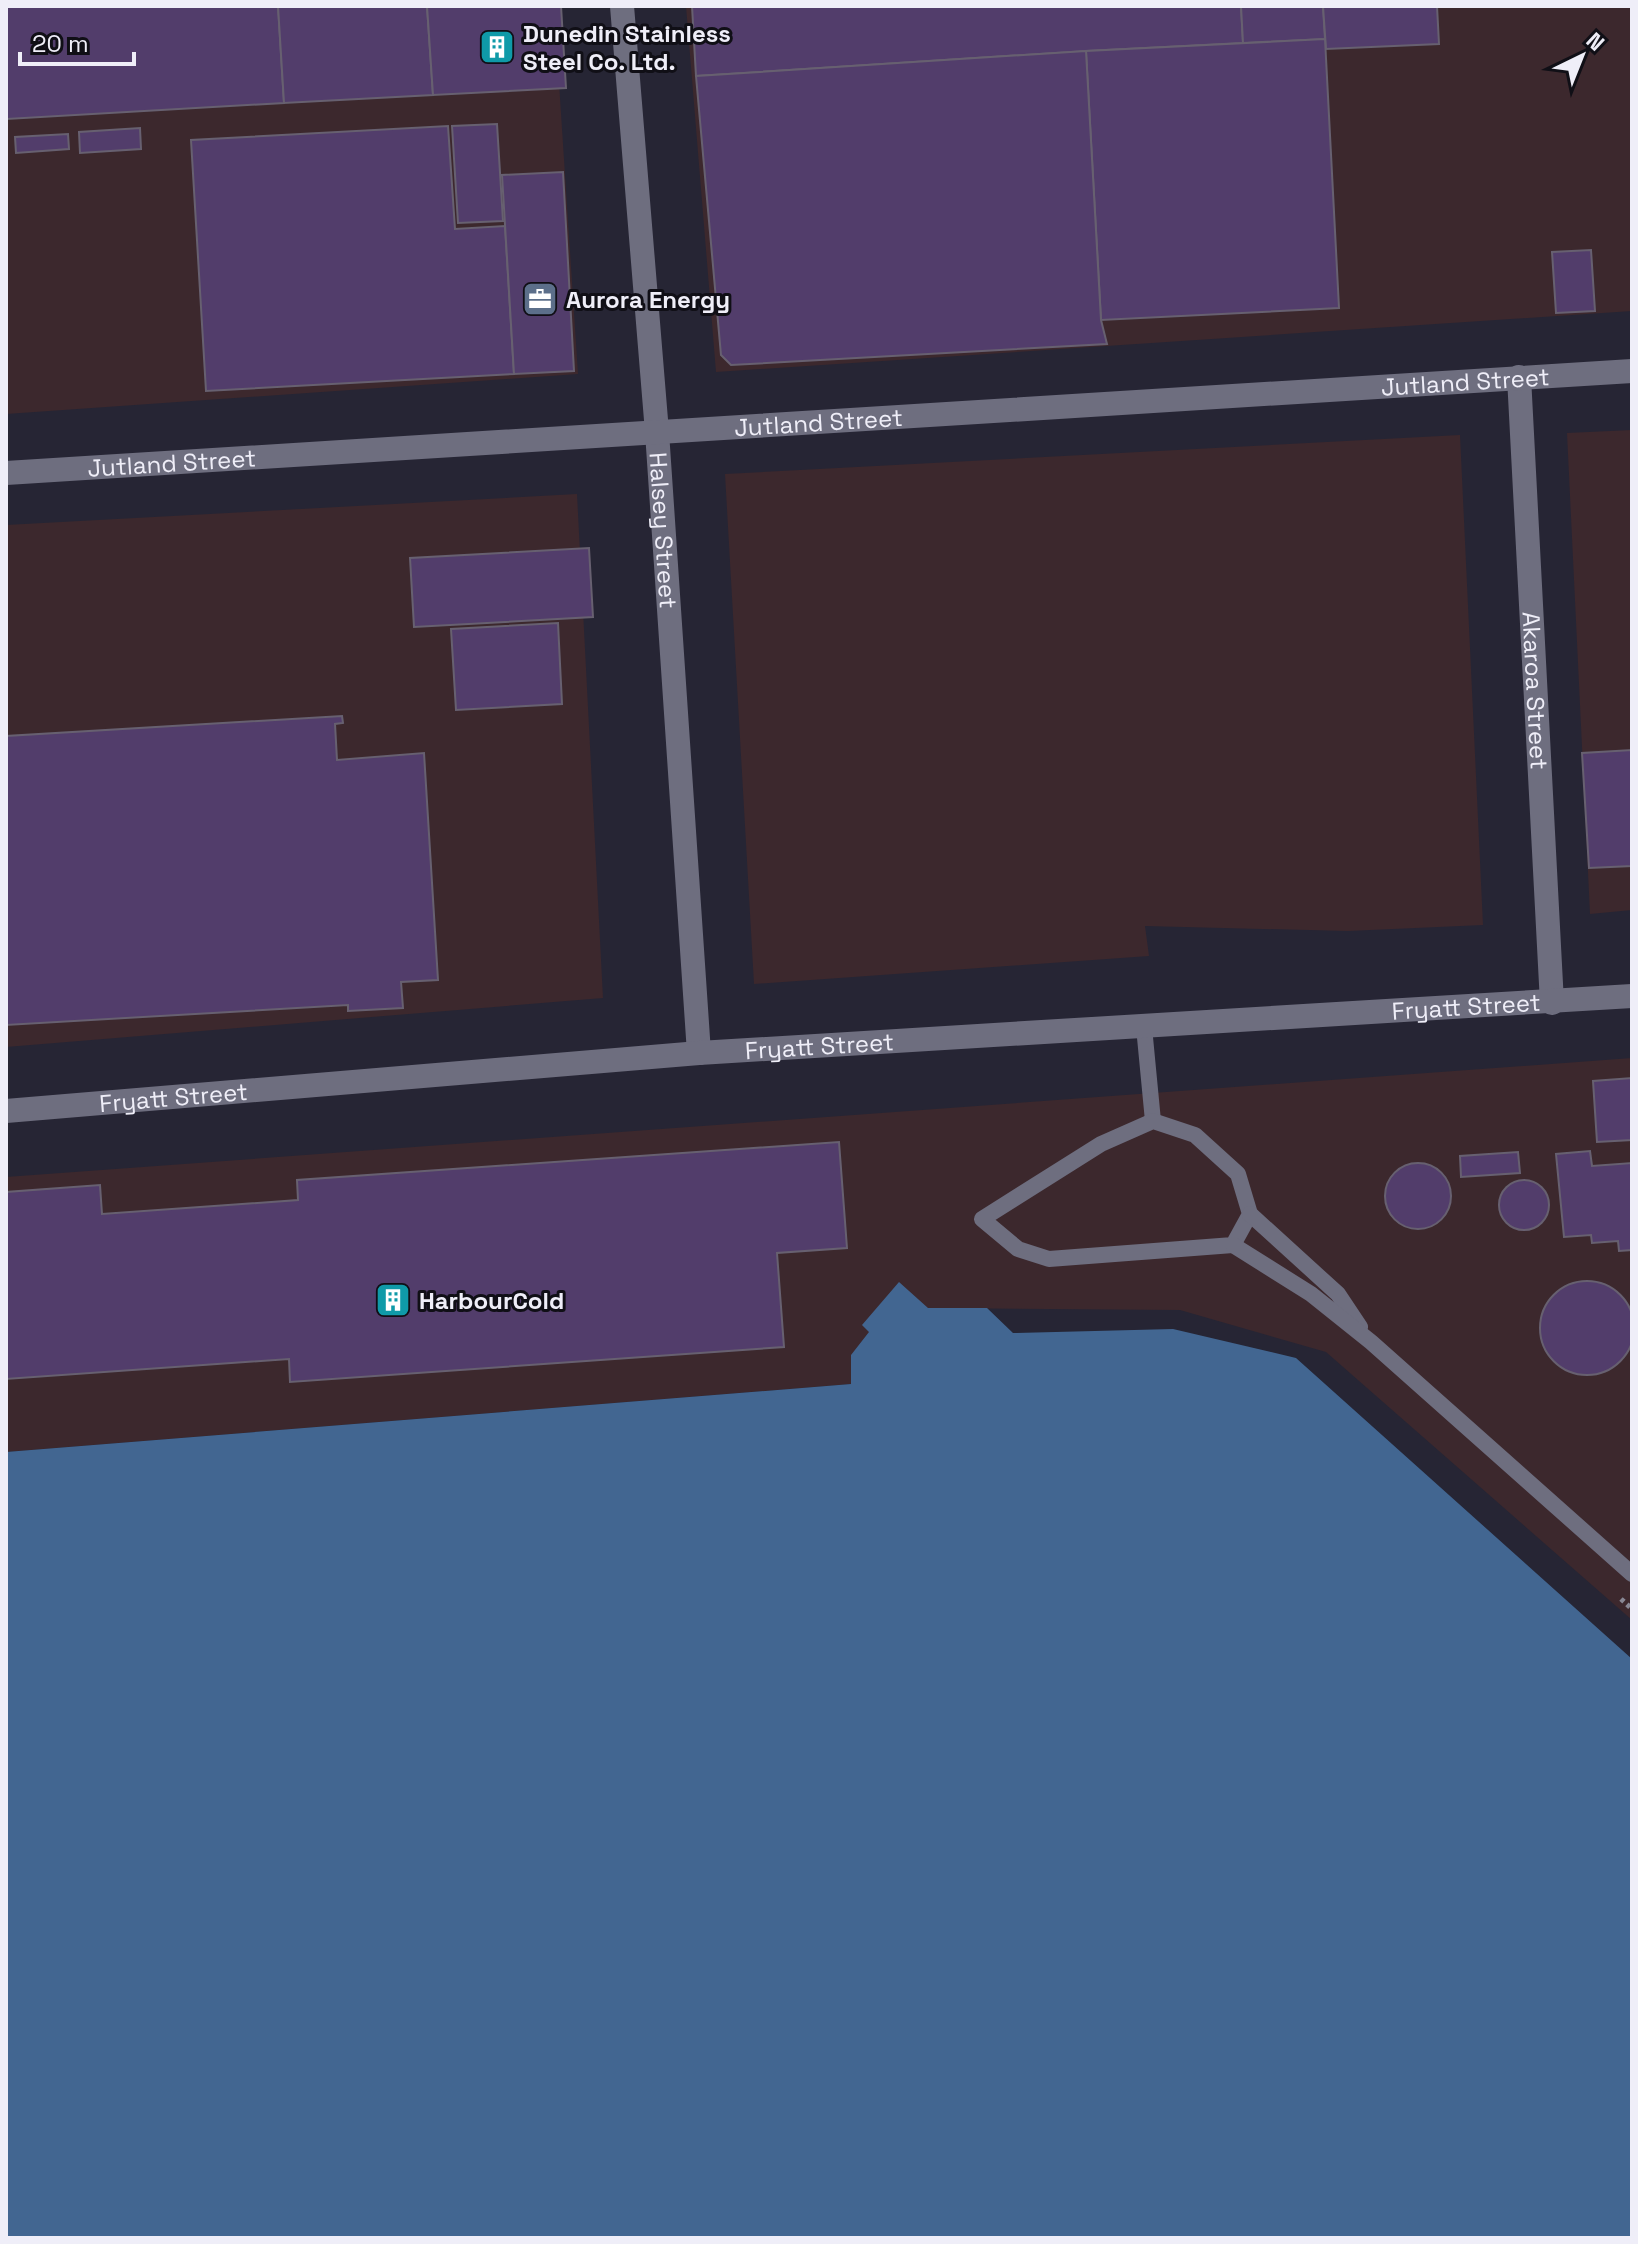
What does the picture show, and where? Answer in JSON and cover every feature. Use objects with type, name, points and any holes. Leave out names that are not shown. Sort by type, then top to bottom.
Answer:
[{"type":"street","name":"Halsey Street","points":[[622,6],[657,432],[699,1053]]},
{"type":"street","name":"Jutland Street","points":[[6,473],[1632,371]]},
{"type":"street","name":"Akaroa Street","points":[[1519,377],[1552,1003]]},
{"type":"street","name":"Fryatt Street","points":[[6,1111],[699,1053],[1632,996]]},
{"type":"lane","points":[[1144,1027],[1153,1121]]},
{"type":"lane","points":[[1371,1342],[1338,1294],[1250,1214],[1238,1174],[1195,1135],[1153,1121],[1101,1144],[982,1219],[1018,1249],[1049,1259],[1233,1245],[1311,1294],[1371,1342],[1632,1574]]},
{"type":"lane","points":[[1233,1245],[1250,1214]]},
{"type":"shaded area","points":[[6,6],[554,6],[578,374],[6,414]]},
{"type":"shaded area","points":[[686,6],[1632,6],[1632,311],[716,372]]},
{"type":"shaded area","points":[[1632,430],[1632,910],[1590,914],[1567,433]]},
{"type":"shaded area","points":[[1460,435],[1483,925],[1348,931],[1145,926],[1149,956],[754,984],[725,474]]},
{"type":"shaded area","points":[[577,494],[603,998],[6,1047],[6,525]]},
{"type":"shaded area","points":[[1632,1058],[1632,1620],[1326,1352],[1180,1310],[929,1308],[851,1384],[6,1452],[6,1177]]},
{"type":"water","points":[[899,1282],[928,1308],[987,1308],[1013,1333],[1173,1329],[1296,1358],[1632,1659],[1632,2238],[6,2238],[6,1452],[851,1384],[851,1355],[869,1332],[862,1325]]},
{"type":"building","points":[[6,6],[278,6],[284,103],[7,119]]},
{"type":"building","points":[[278,6],[427,6],[433,95],[284,103]]},
{"type":"building","name":"Dunedin Stainless Steel Co. Ltd.","points":[[427,6],[561,6],[566,88],[433,95]]},
{"type":"building","points":[[692,6],[1241,6],[1243,43],[696,76]]},
{"type":"building","points":[[1241,6],[1323,6],[1325,39],[1243,43]]},
{"type":"building","points":[[1323,6],[1437,6],[1439,44],[1326,49]]},
{"type":"building","points":[[1325,39],[1339,308],[1101,320],[1086,51]]},
{"type":"building","points":[[1086,51],[1101,320],[1107,344],[731,365],[721,355],[696,76]]},
{"type":"building","points":[[497,124],[503,221],[458,223],[452,126]]},
{"type":"building","points":[[448,126],[455,229],[505,226],[514,374],[206,391],[191,140]]},
{"type":"building","points":[[140,128],[141,149],[80,153],[79,132]]},
{"type":"building","points":[[68,134],[69,149],[16,153],[15,137]]},
{"type":"building","name":"Aurora Energy","points":[[563,172],[574,371],[514,374],[502,175]]},
{"type":"building","points":[[1591,250],[1595,311],[1556,313],[1552,252]]},
{"type":"building","points":[[589,548],[593,617],[414,627],[410,558]]},
{"type":"building","points":[[558,623],[562,704],[456,710],[451,629]]},
{"type":"building","points":[[342,716],[343,723],[335,724],[337,760],[424,753],[438,980],[401,982],[403,1008],[348,1011],[348,1005],[6,1025],[6,736]]},
{"type":"building","points":[[1632,750],[1632,866],[1589,868],[1582,753]]},
{"type":"building","points":[[1632,1078],[1632,1140],[1597,1142],[1593,1081]]},
{"type":"building","name":"HarbourCold","points":[[839,1142],[847,1248],[777,1253],[784,1347],[290,1382],[289,1359],[6,1379],[6,1192],[100,1185],[102,1214],[298,1200],[297,1180]]},
{"type":"building","points":[[1590,1151],[1592,1166],[1632,1163],[1632,1250],[1619,1251],[1618,1241],[1592,1243],[1591,1235],[1564,1237],[1556,1154]]},
{"type":"building","points":[[1518,1152],[1520,1173],[1461,1177],[1460,1156]]},
{"type":"building","points":[[1412,1163],[1424,1163],[1436,1168],[1446,1178],[1451,1196],[1449,1209],[1436,1224],[1424,1229],[1412,1229],[1400,1224],[1390,1214],[1385,1202],[1385,1190],[1390,1178],[1400,1168]]},
{"type":"building","points":[[1524,1180],[1542,1187],[1549,1205],[1542,1223],[1524,1230],[1506,1223],[1499,1205],[1506,1187]]},
{"type":"building","points":[[1587,1281],[1605,1284],[1620,1295],[1631,1310],[1634,1328],[1631,1346],[1620,1361],[1605,1372],[1587,1375],[1569,1372],[1554,1361],[1543,1346],[1540,1328],[1543,1310],[1554,1295],[1569,1284]]},
{"type":"place","name":"Dunedin Stainless Steel Co. Ltd.","points":[[497,47]]},
{"type":"place","name":"Aurora Energy","points":[[540,299]]},
{"type":"place","name":"HarbourCold","points":[[393,1300]]}]
